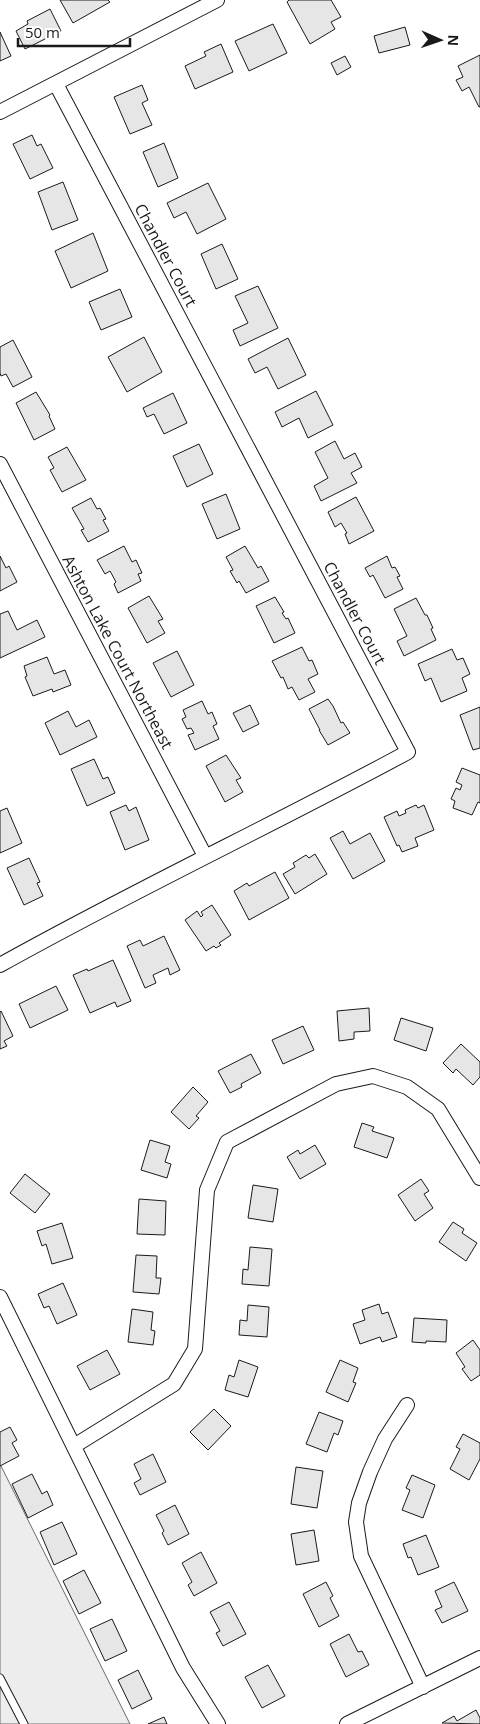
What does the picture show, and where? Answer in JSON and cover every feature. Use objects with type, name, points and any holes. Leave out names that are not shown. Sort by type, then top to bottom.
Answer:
[{"type":"street","points":[[0,112],[217,0]]},
{"type":"street","name":"Chandler Court","points":[[1,961],[408,752],[56,84]]},
{"type":"street","name":"Ashton Lake Court Northeast","points":[[0,464],[205,856]]},
{"type":"street","points":[[74,1446],[174,1384],[195,1348],[207,1190],[227,1142],[336,1084],[373,1076],[407,1087],[438,1109],[480,1178]]},
{"type":"street","points":[[0,1297],[183,1668],[218,1724]]},
{"type":"street","points":[[408,1405],[385,1439],[370,1472],[359,1504],[356,1522],[361,1556],[423,1687]]},
{"type":"street","points":[[347,1724],[480,1658]]},
{"type":"lane","points":[[0,1678],[24,1724]]},
{"type":"shaded area","points":[[0,1464],[130,1724],[0,1724]]},
{"type":"building","points":[[60,0],[108,0],[110,2],[73,23]]},
{"type":"building","points":[[289,0],[331,0],[341,17],[331,22],[335,29],[310,44],[287,2]]},
{"type":"building","points":[[50,9],[61,31],[25,49],[16,31],[28,24],[27,21]]},
{"type":"building","points":[[273,24],[287,53],[249,71],[235,41]]},
{"type":"building","points":[[405,27],[410,45],[379,53],[374,36]]},
{"type":"building","points":[[0,32],[11,56],[0,61]]},
{"type":"building","points":[[221,44],[233,72],[195,89],[185,66],[206,56],[204,52]]},
{"type":"building","points":[[480,55],[479,107],[469,87],[462,91],[456,80],[463,77],[458,66]]},
{"type":"building","points":[[345,56],[351,67],[337,75],[331,63]]},
{"type":"building","points":[[142,85],[148,100],[142,103],[152,125],[130,134],[114,97]]},
{"type":"building","points":[[32,135],[37,146],[41,144],[53,168],[30,179],[13,144]]},
{"type":"building","points":[[164,143],[178,178],[158,187],[143,152]]},
{"type":"building","points":[[63,182],[78,220],[52,230],[38,192]]},
{"type":"building","points":[[208,183],[226,219],[197,234],[186,212],[174,218],[167,203]]},
{"type":"building","points":[[93,233],[108,271],[71,288],[55,251]]},
{"type":"building","points":[[222,244],[238,279],[216,289],[201,254]]},
{"type":"building","points":[[258,286],[278,328],[240,346],[233,330],[248,323],[235,296]]},
{"type":"building","points":[[120,289],[132,317],[101,330],[89,302]]},
{"type":"building","points":[[144,337],[162,372],[127,392],[108,357]]},
{"type":"building","points":[[288,338],[306,375],[278,389],[267,367],[255,373],[248,359]]},
{"type":"building","points":[[13,340],[32,377],[13,387],[6,374],[1,376],[0,373],[0,347]]},
{"type":"building","points":[[316,391],[333,425],[308,438],[299,418],[282,427],[275,412]]},
{"type":"building","points":[[36,392],[50,415],[55,429],[34,440],[16,403]]},
{"type":"building","points":[[173,393],[187,423],[164,434],[154,414],[147,417],[143,408]]},
{"type":"building","points":[[335,441],[344,459],[355,453],[362,467],[351,473],[357,483],[321,501],[314,486],[328,478],[315,452]]},
{"type":"building","points":[[199,444],[213,474],[187,487],[173,456]]},
{"type":"building","points":[[67,447],[86,480],[62,492],[50,470],[54,468],[48,457]]},
{"type":"building","points":[[226,494],[240,529],[217,539],[202,504]]},
{"type":"building","points":[[356,497],[374,531],[349,544],[345,534],[347,533],[341,523],[335,527],[328,512]]},
{"type":"building","points":[[91,498],[97,509],[100,508],[106,519],[103,520],[109,531],[88,542],[81,530],[84,529],[72,508]]},
{"type":"building","points":[[124,546],[132,562],[136,560],[142,573],[138,574],[141,581],[118,593],[114,584],[116,582],[110,571],[105,574],[97,560]]},
{"type":"building","points":[[245,546],[258,568],[261,566],[269,581],[246,593],[230,571],[233,570],[226,557]]},
{"type":"building","points":[[0,556],[6,568],[9,566],[17,582],[0,591]]},
{"type":"building","points":[[387,556],[392,568],[395,567],[400,576],[397,577],[403,589],[385,598],[373,575],[370,577],[365,568]]},
{"type":"building","points":[[149,596],[163,619],[158,621],[165,633],[147,643],[128,608]]},
{"type":"building","points":[[275,597],[284,612],[282,613],[286,619],[288,618],[295,633],[274,643],[256,606]]},
{"type":"building","points":[[416,598],[425,615],[427,615],[436,640],[404,656],[397,641],[407,636],[394,609]]},
{"type":"building","points":[[8,611],[17,630],[37,620],[45,637],[0,658],[0,614]]},
{"type":"building","points":[[302,647],[309,661],[312,660],[318,674],[308,679],[315,692],[299,700],[292,687],[288,689],[283,677],[281,678],[272,661]]},
{"type":"building","points":[[452,649],[457,660],[463,658],[470,674],[462,678],[467,691],[441,702],[431,678],[425,681],[418,664]]},
{"type":"building","points":[[177,651],[194,685],[171,697],[153,663]]},
{"type":"building","points":[[47,657],[54,674],[65,670],[71,685],[53,692],[52,689],[33,696],[25,677],[27,676],[24,666]]},
{"type":"building","points":[[328,699],[341,723],[343,722],[350,733],[328,745],[309,709]]},
{"type":"building","points":[[202,701],[208,714],[212,712],[217,724],[213,726],[219,739],[195,750],[188,735],[194,733],[191,728],[187,729],[182,719],[186,717],[183,710]]},
{"type":"building","points":[[250,705],[259,724],[243,732],[233,713]]},
{"type":"building","points":[[480,707],[480,748],[473,750],[460,715]]},
{"type":"building","points":[[68,711],[76,727],[89,720],[97,737],[60,755],[45,723]]},
{"type":"building","points":[[226,755],[241,778],[236,780],[243,792],[225,802],[206,766]]},
{"type":"building","points":[[94,759],[103,779],[108,777],[115,793],[87,806],[71,769]]},
{"type":"building","points":[[462,768],[480,775],[480,803],[478,802],[472,815],[453,808],[455,801],[451,799],[456,788],[460,790],[462,785],[456,782]]},
{"type":"building","points":[[126,805],[129,811],[136,807],[149,840],[125,850],[110,812]]},
{"type":"building","points":[[416,805],[418,808],[424,805],[434,830],[415,838],[418,846],[402,852],[399,845],[397,846],[384,817],[397,811],[399,816],[406,813],[405,810]]},
{"type":"building","points":[[7,808],[22,843],[0,853],[0,811]]},
{"type":"building","points":[[343,831],[350,844],[370,833],[385,861],[353,879],[330,838]]},
{"type":"building","points":[[315,854],[327,874],[295,894],[283,874],[295,867],[293,863],[306,855],[309,858]]},
{"type":"building","points":[[29,858],[40,882],[37,883],[43,896],[24,905],[7,868]]},
{"type":"building","points":[[275,872],[289,898],[249,920],[234,891],[247,883],[249,886]]},
{"type":"building","points":[[212,905],[231,935],[219,943],[221,945],[216,948],[214,946],[206,951],[185,920],[197,911],[201,917],[203,915],[201,912]]},
{"type":"building","points":[[164,936],[180,970],[170,975],[168,968],[153,975],[156,983],[145,988],[127,946],[140,940],[143,946]]},
{"type":"building","points":[[113,960],[131,1001],[117,1007],[115,1002],[90,1013],[73,975],[87,969],[88,971]]},
{"type":"building","points":[[56,986],[68,1010],[30,1028],[19,1004]]},
{"type":"building","points":[[369,1008],[370,1031],[354,1032],[354,1039],[339,1041],[337,1011]]},
{"type":"building","points":[[0,1012],[13,1036],[4,1041],[7,1046],[0,1049]]},
{"type":"building","points":[[401,1018],[433,1028],[426,1051],[394,1040]]},
{"type":"building","points":[[303,1026],[314,1050],[283,1064],[272,1040]]},
{"type":"building","points":[[461,1044],[480,1062],[480,1077],[473,1085],[456,1069],[453,1073],[443,1063]]},
{"type":"building","points":[[251,1054],[261,1073],[241,1084],[242,1087],[230,1093],[218,1071]]},
{"type":"building","points":[[193,1087],[208,1102],[196,1116],[199,1118],[189,1129],[171,1112]]},
{"type":"building","points":[[362,1123],[374,1127],[372,1131],[394,1138],[387,1158],[354,1147]]},
{"type":"building","points":[[150,1140],[170,1146],[165,1162],[171,1164],[167,1178],[141,1170]]},
{"type":"building","points":[[315,1145],[326,1164],[300,1179],[287,1157],[298,1150],[300,1154]]},
{"type":"building","points":[[25,1174],[50,1194],[35,1213],[10,1193]]},
{"type":"building","points":[[421,1179],[429,1191],[424,1194],[433,1208],[415,1221],[398,1195]]},
{"type":"building","points":[[253,1185],[278,1189],[273,1222],[248,1218]]},
{"type":"building","points":[[139,1199],[166,1201],[165,1235],[137,1234]]},
{"type":"building","points":[[453,1222],[464,1229],[462,1233],[477,1243],[466,1261],[439,1242]]},
{"type":"building","points":[[62,1223],[73,1258],[52,1264],[46,1244],[42,1246],[37,1231]]},
{"type":"building","points":[[250,1247],[272,1249],[269,1286],[242,1284],[243,1269],[248,1270]]},
{"type":"building","points":[[136,1255],[157,1256],[156,1278],[161,1278],[159,1294],[133,1292]]},
{"type":"building","points":[[63,1283],[77,1315],[57,1324],[49,1306],[44,1308],[38,1294]]},
{"type":"building","points":[[379,1304],[382,1314],[388,1312],[397,1337],[382,1342],[380,1337],[360,1344],[353,1324],[365,1320],[362,1310]]},
{"type":"building","points":[[248,1305],[269,1307],[267,1337],[239,1335],[240,1320],[247,1321]]},
{"type":"building","points":[[132,1309],[153,1312],[151,1330],[155,1331],[153,1345],[128,1342]]},
{"type":"building","points":[[414,1318],[447,1320],[446,1342],[412,1342]]},
{"type":"building","points":[[473,1340],[480,1350],[480,1375],[471,1381],[462,1369],[465,1367],[456,1353]]},
{"type":"building","points":[[107,1350],[120,1374],[90,1390],[77,1366]]},
{"type":"building","points":[[239,1360],[258,1367],[248,1397],[225,1390],[229,1375],[234,1377]]},
{"type":"building","points":[[340,1360],[358,1368],[353,1382],[356,1383],[348,1402],[326,1392]]},
{"type":"building","points":[[214,1409],[231,1426],[208,1450],[190,1432]]},
{"type":"building","points":[[319,1412],[343,1421],[338,1435],[334,1433],[327,1452],[306,1444]]},
{"type":"building","points":[[10,1427],[17,1440],[12,1443],[19,1456],[0,1466],[0,1432]]},
{"type":"building","points":[[463,1434],[480,1443],[480,1459],[469,1480],[450,1469],[460,1449],[456,1447]]},
{"type":"building","points":[[153,1454],[166,1482],[140,1495],[134,1483],[141,1479],[134,1464]]},
{"type":"building","points":[[296,1467],[323,1471],[317,1508],[291,1504]]},
{"type":"building","points":[[32,1474],[42,1494],[47,1491],[53,1505],[28,1518],[12,1484]]},
{"type":"building","points":[[412,1475],[435,1485],[423,1518],[402,1510],[410,1490],[406,1488]]},
{"type":"building","points":[[175,1505],[189,1534],[168,1545],[156,1515]]},
{"type":"building","points":[[62,1522],[77,1554],[54,1565],[40,1532]]},
{"type":"building","points":[[314,1530],[319,1561],[296,1565],[291,1534]]},
{"type":"building","points":[[426,1535],[439,1567],[418,1575],[411,1557],[408,1558],[403,1544]]},
{"type":"building","points":[[201,1552],[217,1583],[194,1596],[188,1585],[192,1582],[182,1563]]},
{"type":"building","points":[[84,1570],[101,1603],[79,1614],[63,1581]]},
{"type":"building","points":[[326,1582],[333,1596],[330,1598],[339,1616],[319,1627],[303,1594]]},
{"type":"building","points":[[454,1582],[468,1611],[442,1623],[435,1610],[442,1607],[435,1591]]},
{"type":"building","points":[[229,1602],[246,1634],[223,1646],[216,1633],[220,1631],[210,1612]]},
{"type":"building","points":[[112,1619],[127,1651],[105,1661],[90,1629]]},
{"type":"building","points":[[349,1634],[358,1652],[362,1651],[369,1665],[346,1677],[330,1644]]},
{"type":"building","points":[[268,1665],[285,1696],[262,1708],[245,1677]]},
{"type":"building","points":[[138,1670],[152,1699],[132,1709],[118,1680]]},
{"type":"building","points":[[476,1710],[480,1718],[480,1724],[442,1723],[454,1716],[457,1721]]},
{"type":"building","points":[[164,1717],[167,1724],[148,1724]]}]
